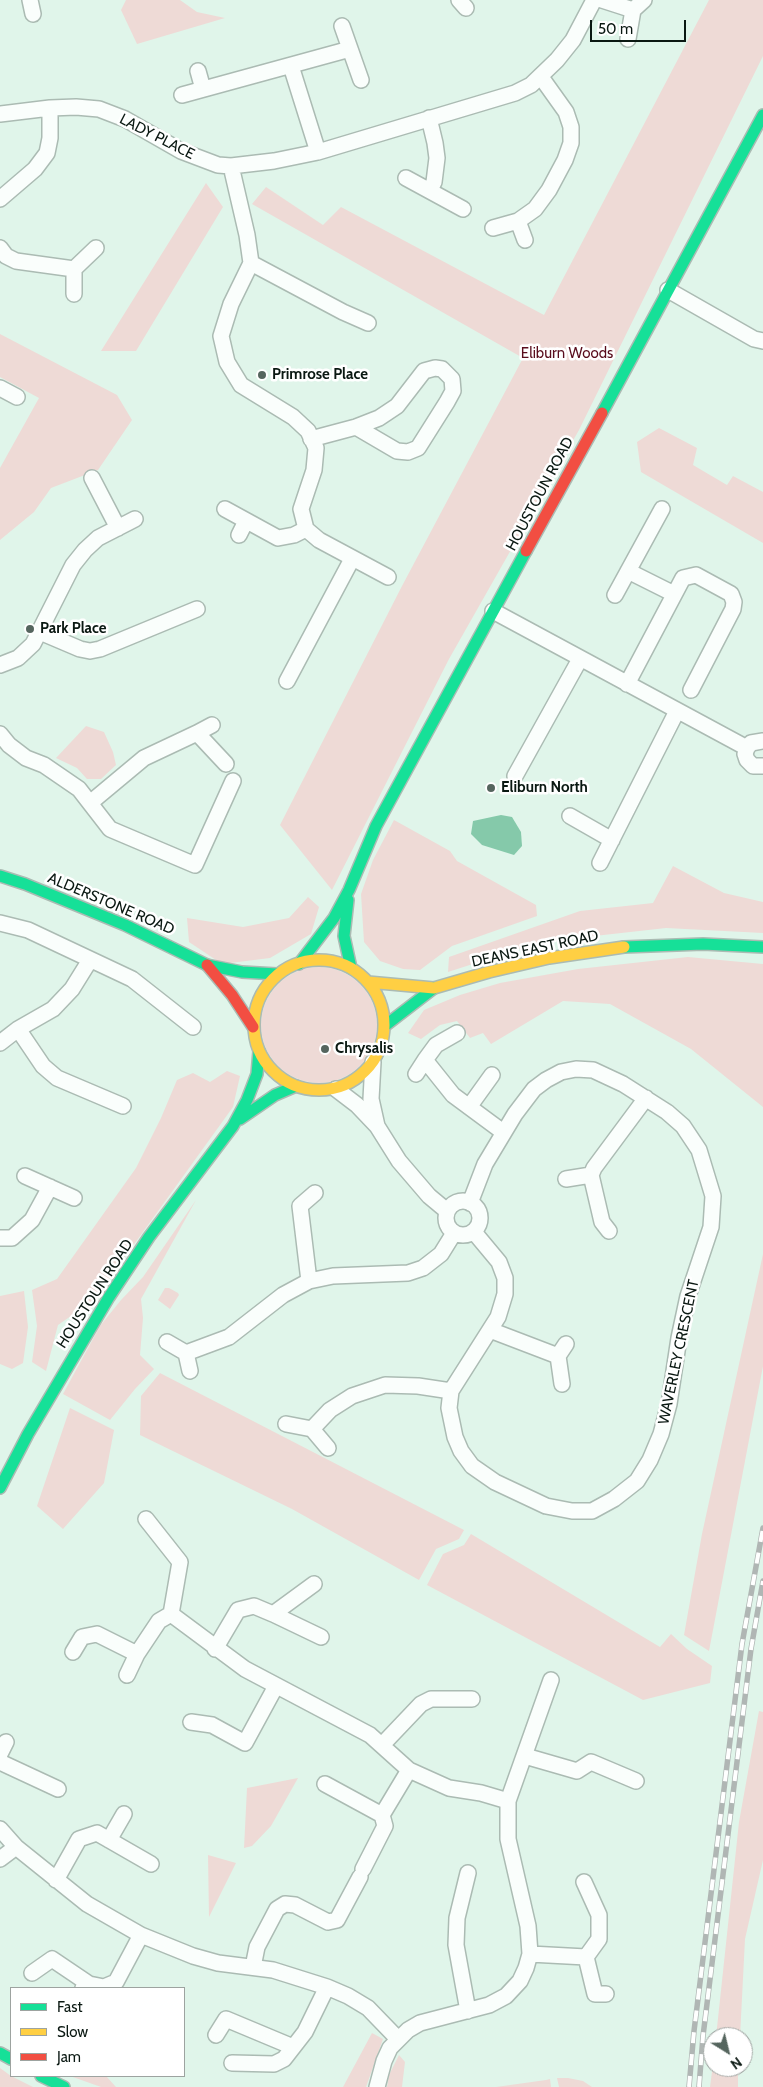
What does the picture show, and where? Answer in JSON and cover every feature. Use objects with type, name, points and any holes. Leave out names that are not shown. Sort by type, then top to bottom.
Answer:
[{"type":"street","name":"LADY PLACE","points":[[0,114],[50,108],[76,107],[99,109],[125,119],[181,151],[218,166],[274,161],[318,152],[516,93],[541,77],[573,40],[594,0]]},
{"type":"street","points":[[602,0],[639,5],[628,39]]},
{"type":"street","points":[[342,26],[361,80]]},
{"type":"street","points":[[182,95],[350,49]]},
{"type":"street","points":[[291,66],[318,152]]},
{"type":"street","points":[[198,71],[203,89]]},
{"type":"street","points":[[492,228],[518,221],[535,209],[550,190],[571,143],[572,127],[566,112],[541,77]]},
{"type":"street","points":[[0,199],[35,169],[47,153],[50,138],[50,108]]},
{"type":"street","name":"HOUSTOUN ROAD","points":[[299,964],[334,918],[349,890],[376,826],[763,115]]},
{"type":"street","points":[[429,118],[436,158],[434,182],[430,190]]},
{"type":"street","points":[[231,166],[247,235],[251,263],[231,304],[221,336],[227,362],[241,385],[293,417],[308,431],[316,448],[314,470],[301,510],[306,529],[320,540],[352,559],[388,577]]},
{"type":"street","points":[[406,178],[463,209]]},
{"type":"street","points":[[518,221],[524,240]]},
{"type":"street","points":[[0,248],[6,256],[16,262],[74,269]]},
{"type":"street","points":[[74,294],[74,269],[96,248]]},
{"type":"street","points":[[251,263],[340,318],[368,323]]},
{"type":"street","points":[[668,290],[754,339],[763,341]]},
{"type":"street","points":[[311,439],[356,427],[379,418],[397,406],[424,371],[435,368],[442,369],[452,379],[453,391],[418,448],[408,452],[398,451],[356,427]]},
{"type":"street","points":[[0,388],[17,397]]},
{"type":"street","points":[[92,478],[118,528]]},
{"type":"street","points":[[615,595],[662,509]]},
{"type":"street","points":[[225,510],[278,538],[294,535],[306,529]]},
{"type":"street","points":[[0,665],[18,658],[33,644],[73,565],[84,550],[98,538],[135,519]]},
{"type":"street","points":[[239,535],[246,521]]},
{"type":"street","points":[[286,681],[352,559]]},
{"type":"street","points":[[628,571],[674,594]]},
{"type":"street","points":[[627,684],[683,578],[696,576],[731,594],[734,602],[733,609],[691,690]]},
{"type":"street","points":[[40,632],[90,651],[197,609]]},
{"type":"street","points":[[493,611],[746,748]]},
{"type":"street","points":[[515,776],[580,659]]},
{"type":"street","points":[[600,863],[677,711]]},
{"type":"street","points":[[90,803],[144,758],[212,724]]},
{"type":"street","points":[[197,733],[226,764]]},
{"type":"street","points":[[0,734],[9,745],[26,758],[44,765],[63,776],[79,789],[110,829],[192,871],[234,781]]},
{"type":"street","points":[[763,741],[751,742],[746,748],[745,754],[749,763],[756,767],[763,766]]},
{"type":"street","points":[[570,816],[612,840]]},
{"type":"street","name":"ALDERSTONE ROAD","points":[[0,876],[25,884],[125,925],[175,948],[207,966],[242,972],[277,974]]},
{"type":"street","name":"HOUSTOUN ROAD","points":[[349,890],[344,936],[352,968]]},
{"type":"street","points":[[0,923],[28,930],[132,979],[193,1027]]},
{"type":"street","name":"DEANS EAST ROAD","points":[[386,1025],[434,988],[489,972],[549,958],[602,949],[649,945],[703,944],[763,948]]},
{"type":"street","points":[[0,1043],[18,1029],[53,1009],[72,989],[90,960]]},
{"type":"street","points":[[325,960],[352,968],[368,982],[382,1006],[386,1025],[383,1041],[373,1062],[357,1078],[336,1088],[314,1090],[296,1086],[274,1072],[259,1051],[253,1027],[263,993],[277,974],[299,964],[308,961],[325,960]]},
{"type":"street","name":"ALDERSTONE ROAD","points":[[207,966],[232,995],[253,1027]]},
{"type":"street","name":"DEANS EAST ROAD","points":[[368,982],[434,988]]},
{"type":"street","points":[[18,1029],[42,1066],[57,1078],[101,1104],[123,1106]]},
{"type":"street","points":[[416,1074],[436,1045],[456,1033]]},
{"type":"street","name":"HOUSTOUN ROAD","points":[[0,1488],[32,1426],[109,1297],[149,1237],[233,1126],[247,1100],[256,1074],[259,1051]]},
{"type":"street","points":[[425,1060],[453,1094],[504,1132]]},
{"type":"street","points":[[373,1062],[371,1099],[377,1126]]},
{"type":"street","name":"WAVERLEY CRESCENT","points":[[470,1202],[485,1164],[504,1132],[534,1089],[546,1080],[569,1070],[593,1070],[608,1076],[646,1098],[683,1126],[699,1150],[713,1196],[711,1227],[688,1296],[679,1338],[669,1404],[661,1434],[650,1460],[637,1481],[614,1499],[592,1511],[572,1511],[546,1506],[495,1482],[472,1466],[461,1451],[450,1423],[448,1408],[451,1391],[498,1317],[505,1294],[505,1278],[499,1262],[474,1232]]},
{"type":"street","points":[[469,1107],[492,1075]]},
{"type":"street","name":"HOUSTOUN ROAD","points":[[233,1126],[266,1101],[296,1086]]},
{"type":"street","points":[[336,1088],[357,1105],[377,1126],[399,1161],[429,1196],[448,1211]]},
{"type":"street","points":[[608,1231],[602,1222],[591,1175],[594,1168],[646,1098]]},
{"type":"street","points":[[566,1179],[591,1175]]},
{"type":"street","points":[[25,1176],[74,1198]]},
{"type":"street","points":[[0,1238],[12,1238],[32,1220],[50,1187]]},
{"type":"street","points":[[309,1281],[300,1206],[315,1193]]},
{"type":"street","points":[[457,1202],[470,1202],[476,1206],[481,1218],[478,1229],[467,1235],[454,1233],[446,1224],[448,1211],[457,1202]]},
{"type":"street","points":[[186,1353],[229,1337],[276,1300],[309,1281],[334,1276],[408,1273],[423,1268],[441,1254],[454,1233]]},
{"type":"street","points":[[490,1330],[562,1350],[562,1384]]},
{"type":"street","points":[[167,1342],[186,1353],[190,1371]]},
{"type":"street","points":[[312,1429],[330,1410],[352,1396],[385,1385],[418,1386],[451,1391]]},
{"type":"street","points":[[286,1424],[312,1429],[328,1448]]},
{"type":"street","points":[[127,1675],[137,1654],[159,1621],[171,1614],[180,1562],[146,1519]]},
{"type":"street","points":[[273,1614],[314,1584]]},
{"type":"street","points":[[215,1649],[238,1610],[254,1606],[321,1637]]},
{"type":"street","points":[[171,1614],[215,1649],[245,1669],[355,1725],[382,1745],[409,1770],[449,1788],[481,1793],[508,1802]]},
{"type":"street","points":[[73,1652],[82,1636],[97,1634],[137,1654]]},
{"type":"street","points":[[377,2087],[384,2061],[398,2040],[408,2030],[420,2023],[489,2005],[506,1996],[520,1980],[530,1954],[528,1926],[508,1840],[508,1802],[551,1680]]},
{"type":"street","points":[[191,1722],[212,1724],[245,1743],[276,1686]]},
{"type":"street","points":[[382,1745],[421,1704],[431,1700],[472,1699]]},
{"type":"street","points":[[525,1756],[577,1776],[591,1762],[636,1781]]},
{"type":"street","points":[[0,1762],[58,1789]]},
{"type":"street","points":[[382,1815],[409,1770]]},
{"type":"street","points":[[253,1967],[257,1947],[276,1909],[285,1904],[294,1905],[328,1922],[337,1920],[385,1826],[382,1815],[325,1784]]},
{"type":"street","points":[[109,1840],[124,1814]]},
{"type":"street","points":[[0,1829],[16,1848],[56,1880],[88,1904],[141,1935],[210,1961],[273,1970],[327,1987],[348,1996],[368,2008],[398,2040]]},
{"type":"street","points":[[56,1880],[79,1839],[97,1833],[152,1864]]},
{"type":"street","points":[[0,1859],[16,1848]]},
{"type":"street","points":[[468,1873],[457,1918],[456,1945],[468,2011]]},
{"type":"street","points":[[584,1882],[599,1916],[599,1939],[586,1957],[595,1994],[606,1994]]},
{"type":"street","points":[[106,1987],[116,1982],[141,1935]]},
{"type":"street","points":[[530,1954],[586,1957]]},
{"type":"street","points":[[32,1973],[52,1959],[86,1986]]},
{"type":"street","points":[[232,2063],[274,2064],[284,2058],[305,2032],[327,1987]]},
{"type":"street","points":[[216,2035],[226,2019],[293,2047]]},
{"type":"street","points":[[44,2077],[64,2087]]},
{"type":"green space","points":[[126,0],[180,0],[197,12],[225,18],[137,44],[121,10]]},
{"type":"green space","name":"Eliburn Woods","points":[[709,0],[763,0],[763,56],[579,430],[449,659],[332,890],[280,825],[402,586],[523,358],[252,204],[266,187],[323,225],[341,207],[544,315]]},
{"type":"green space","points":[[206,183],[223,207],[136,351],[101,351]]},
{"type":"green space","points":[[0,334],[117,395],[132,420],[98,470],[51,488],[34,512],[0,540],[0,468],[39,398],[0,377]]},
{"type":"green space","points":[[659,428],[697,448],[693,465],[727,485],[733,476],[763,492],[763,543],[641,472],[637,442]]},
{"type":"green space","points":[[86,726],[104,732],[113,752],[116,765],[101,779],[87,779],[77,768],[56,758]]},
{"type":"green space","points":[[394,820],[450,851],[457,861],[536,905],[537,916],[452,946],[420,970],[403,969],[380,961],[364,942],[361,894],[373,860]]},
{"type":"green space","points":[[673,866],[724,893],[763,902],[763,933],[666,928],[541,942],[448,972],[449,957],[580,911],[653,903]]},
{"type":"green space","points":[[308,897],[319,907],[311,934],[270,958],[222,964],[189,942],[187,918],[243,927],[289,918]]},
{"type":"green space","points":[[688,957],[763,964],[763,1107],[691,1049],[610,1004],[563,1001],[491,1044],[483,1033],[470,1038],[457,1021],[440,1025],[421,1039],[408,1033],[424,1010],[460,995],[500,983],[578,969]]},
{"type":"green space","points":[[319,967],[341,972],[360,984],[372,1003],[377,1025],[372,1047],[360,1066],[341,1078],[319,1083],[297,1078],[278,1066],[266,1047],[261,1025],[266,1003],[278,984],[297,972]]},
{"type":"green space","points":[[227,1071],[240,1076],[233,1107],[94,1300],[58,1325],[46,1371],[32,1362],[37,1326],[32,1290],[57,1279],[136,1168],[161,1118],[177,1080],[193,1073],[210,1082]]},
{"type":"green space","points":[[196,1200],[141,1299],[143,1318],[140,1355],[154,1369],[110,1420],[63,1394],[100,1326],[143,1277]]},
{"type":"green space","points":[[763,1254],[763,1366],[709,1651],[684,1635],[702,1534]]},
{"type":"green space","points":[[165,1288],[169,1288],[179,1295],[170,1309],[158,1300]]},
{"type":"green space","points":[[24,1291],[28,1327],[23,1363],[12,1369],[0,1364],[0,1296]]},
{"type":"green space","points":[[160,1373],[464,1530],[459,1539],[436,1549],[419,1580],[292,1509],[140,1435],[141,1396]]},
{"type":"green space","points":[[70,1408],[114,1430],[104,1483],[63,1529],[37,1506]]},
{"type":"green space","points":[[471,1534],[660,1647],[671,1634],[687,1649],[712,1666],[710,1683],[643,1700],[427,1585],[443,1554],[464,1545]]},
{"type":"green space","points":[[759,1711],[763,1712],[763,1860],[745,1939],[741,2027],[717,2027],[739,1822]]},
{"type":"green space","points":[[298,1778],[271,1826],[252,1846],[244,1848],[247,1788]]},
{"type":"green space","points":[[208,1855],[236,1863],[209,1917]]},
{"type":"green space","points":[[372,2033],[383,2039],[366,2087],[343,2087]]},
{"type":"green space","points":[[399,2055],[405,2062],[402,2087],[387,2087],[389,2075]]},
{"type":"green space","points":[[0,2068],[10,2077],[33,2087],[0,2087]]},
{"type":"green space","points":[[73,2077],[107,2077],[116,2087],[101,2087]]},
{"type":"green space","points":[[711,2077],[738,2077],[738,2087],[710,2087]]},
{"type":"green space","points":[[557,2078],[583,2081],[592,2087],[559,2087]]},
{"type":"green space","points":[[550,2079],[551,2087],[496,2087],[546,2080]]},
{"type":"shaded area","points":[[501,815],[512,817],[521,832],[522,846],[514,855],[482,845],[471,834],[473,821]]},
{"type":"railway","points":[[689,2087],[694,2031],[742,1644],[763,1528]]},
{"type":"railway","points":[[699,2087],[703,2036],[751,1649],[763,1581]]},
{"type":"traffic: fast","points":[[602,413],[763,115]]},
{"type":"traffic: fast","points":[[299,964],[334,918],[349,890],[376,826],[526,551]]},
{"type":"traffic: fast","points":[[0,876],[25,884],[125,925],[207,965],[242,972],[277,974]]},
{"type":"traffic: fast","points":[[348,900],[344,936],[351,968]]},
{"type":"traffic: fast","points":[[624,947],[703,944],[763,947]]},
{"type":"traffic: fast","points":[[386,1025],[434,988]]},
{"type":"traffic: fast","points":[[0,1488],[28,1434],[109,1297],[149,1237],[233,1126],[247,1100],[257,1074],[259,1051]]},
{"type":"traffic: fast","points":[[240,1119],[275,1095],[296,1086]]},
{"type":"traffic: fast","points":[[0,2053],[10,2058]]},
{"type":"traffic: fast","points":[[43,2077],[64,2087]]},
{"type":"traffic: slow","points":[[368,982],[434,988],[489,972],[549,958],[624,947]]},
{"type":"traffic: slow","points":[[319,960],[332,961],[344,965],[365,979],[379,1000],[383,1012],[384,1025],[383,1038],[379,1050],[365,1071],[344,1085],[332,1089],[319,1090],[306,1089],[294,1085],[273,1071],[259,1050],[255,1038],[254,1025],[255,1012],[259,1000],[273,979],[294,965],[306,961],[319,960]]},
{"type":"traffic: jam","points":[[526,551],[602,413]]},
{"type":"traffic: jam","points":[[207,965],[232,995],[253,1027]]},
{"type":"place","name":"Primrose Place","points":[[262,375]]},
{"type":"place","name":"Park Place","points":[[30,629]]},
{"type":"place","name":"Eliburn North","points":[[491,788]]},
{"type":"place","name":"Chrysalis","points":[[325,1049]]}]
